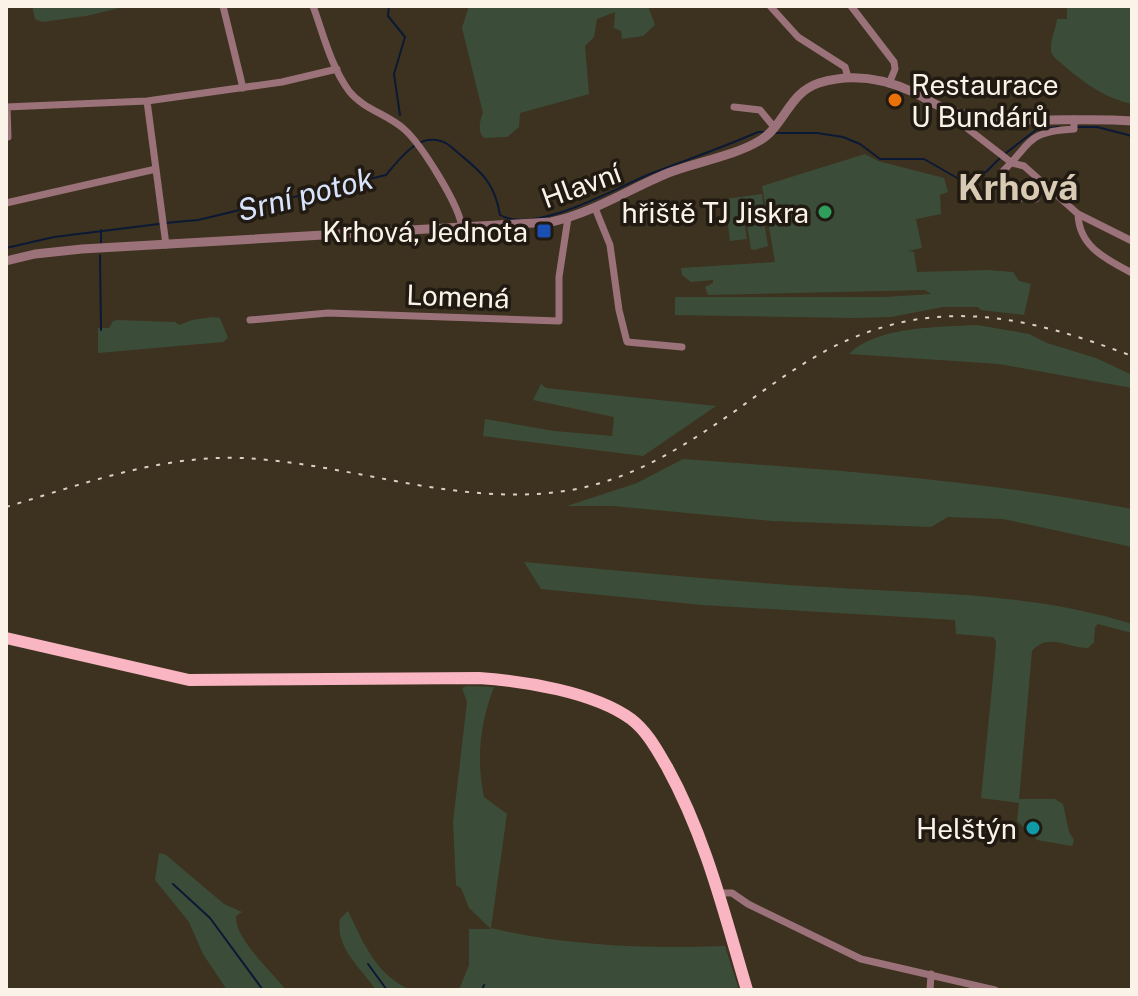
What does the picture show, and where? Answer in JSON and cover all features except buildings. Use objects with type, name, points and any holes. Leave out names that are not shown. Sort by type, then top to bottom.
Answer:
[{"type":"main road","points":[[6,638],[189,680],[479,678],[519,682],[603,705],[634,721],[651,740],[691,814],[720,893],[747,990]]},
{"type":"street","points":[[223,6],[243,88]]},
{"type":"street","points":[[313,6],[337,69],[351,93],[403,128],[416,143],[454,204],[462,229]]},
{"type":"street","points":[[770,6],[798,37],[845,67],[848,77]]},
{"type":"street","points":[[851,6],[894,62],[895,69],[889,84]]},
{"type":"street","points":[[6,137],[7,107],[147,101],[243,88],[337,69]]},
{"type":"street","name":"Hlavní","points":[[6,261],[55,251],[462,229],[539,224],[568,218],[660,177],[752,144],[770,131],[802,91],[819,83],[848,77],[863,77],[889,84],[941,107],[996,119],[1074,124],[1132,121]]},
{"type":"street","points":[[147,101],[166,245]]},
{"type":"street","points":[[734,107],[757,109],[770,131]]},
{"type":"street","points":[[941,107],[1006,159],[1024,166],[1078,214],[1132,241]]},
{"type":"street","points":[[1044,185],[1032,200],[1004,194],[1001,173],[1006,159],[1037,135],[1074,124]]},
{"type":"street","points":[[6,203],[156,169]]},
{"type":"street","points":[[595,208],[610,245],[627,342],[682,347]]},
{"type":"street","points":[[1078,214],[1081,234],[1092,249],[1132,273]]},
{"type":"street","name":"Lomená","points":[[250,320],[328,313],[559,321],[559,277],[568,218]]},
{"type":"street","points":[[720,893],[732,893],[748,904],[861,959],[995,990]]},
{"type":"street","points":[[930,990],[931,974]]},
{"type":"green space","points":[[32,6],[128,6],[42,22],[35,19]]},
{"type":"green space","points":[[469,6],[648,6],[655,25],[643,36],[622,39],[621,31],[614,28],[615,12],[597,19],[594,37],[585,46],[589,94],[520,113],[519,127],[507,137],[484,138],[480,129],[483,113],[462,28]]},
{"type":"green space","points":[[1067,6],[1132,6],[1132,104],[1094,88],[1052,54],[1051,43],[1057,19],[1067,19]]},
{"type":"green space","points":[[865,154],[878,161],[944,178],[948,192],[940,195],[941,214],[916,219],[922,248],[908,251],[914,252],[917,272],[1013,272],[1019,281],[1031,284],[1024,315],[981,310],[978,307],[943,307],[891,317],[675,315],[675,297],[885,297],[931,294],[925,290],[708,295],[705,287],[713,280],[691,282],[682,275],[681,268],[775,262],[762,186]]},
{"type":"green space","points":[[762,194],[764,211],[743,215],[747,239],[730,241],[725,199]]},
{"type":"green space","points":[[763,215],[768,246],[754,250],[751,249],[746,218]]},
{"type":"green space","points":[[220,318],[228,338],[223,342],[98,353],[98,328],[109,328],[113,321],[175,322],[179,325]]},
{"type":"green space","points":[[977,325],[1029,334],[1047,343],[1096,358],[1132,375],[1132,388],[999,364],[849,354],[875,338],[892,333]]},
{"type":"green space","points":[[541,384],[546,388],[716,406],[643,456],[483,436],[485,419],[554,431],[612,436],[614,417],[533,400]]},
{"type":"green space","points":[[683,459],[964,483],[1132,509],[1132,547],[1003,519],[948,517],[931,527],[772,521],[613,506],[567,506],[637,483]]},
{"type":"green space","points":[[524,562],[748,582],[1017,600],[1132,624],[1132,633],[1098,624],[1094,642],[1088,648],[1051,642],[1038,645],[1032,651],[1019,799],[1055,799],[1063,804],[1069,832],[1074,840],[1072,846],[1037,840],[1017,821],[1019,803],[981,798],[995,657],[996,641],[993,637],[956,634],[955,620],[703,605],[541,589]]},
{"type":"green space","points":[[494,687],[485,714],[480,769],[484,797],[507,814],[491,928],[549,939],[608,945],[725,946],[739,990],[459,990],[469,965],[469,929],[491,929],[469,908],[461,888],[456,885],[453,822],[467,702],[462,688]]},
{"type":"green space","points":[[159,853],[166,855],[224,904],[242,912],[236,916],[241,934],[286,990],[227,990],[203,954],[189,922],[155,880]]},
{"type":"green space","points":[[348,911],[372,957],[389,976],[411,990],[376,990],[350,957],[341,939],[340,919]]},
{"type":"waterway","points":[[389,6],[388,16],[405,37],[394,74],[400,115]]},
{"type":"waterway","name":"Srní potok","points":[[1006,153],[1036,130],[1059,127]]},
{"type":"waterway","name":"Srní potok","points":[[1078,127],[1097,127],[1132,136]]},
{"type":"waterway","name":"Srní potok","points":[[165,223],[198,220],[386,175],[413,146],[430,140],[449,145],[482,175],[493,191],[500,215],[516,220],[534,219],[578,206],[655,172],[765,132]]},
{"type":"waterway","name":"Srní potok","points":[[775,133],[817,133],[843,137],[860,144],[880,159],[924,159],[959,179],[986,172],[1001,157]]},
{"type":"waterway","name":"Srní potok","points":[[6,248],[54,237],[159,224]]},
{"type":"waterway","points":[[101,230],[101,243]]},
{"type":"waterway","points":[[100,255],[101,330]]},
{"type":"waterway","points":[[173,884],[210,918],[263,990]]},
{"type":"waterway","points":[[368,964],[387,990]]},
{"type":"waterway","points":[[482,990],[484,985]]},
{"type":"railway","points":[[6,507],[122,473],[211,458],[283,462],[447,490],[489,494],[571,490],[616,478],[659,459],[829,349],[868,332],[907,321],[944,316],[1018,322],[1055,330],[1132,356]]},
{"type":"place","name":"Restaurace U Bundárů","points":[[895,100]]},
{"type":"place","name":"hřiště TJ Jiskra","points":[[825,212]]},
{"type":"place","name":"Krhová, Jednota","points":[[544,231]]},
{"type":"place","name":"Helštýn","points":[[1033,828]]},
{"type":"district","name":"Krhová","points":[[1018,187]]}]
